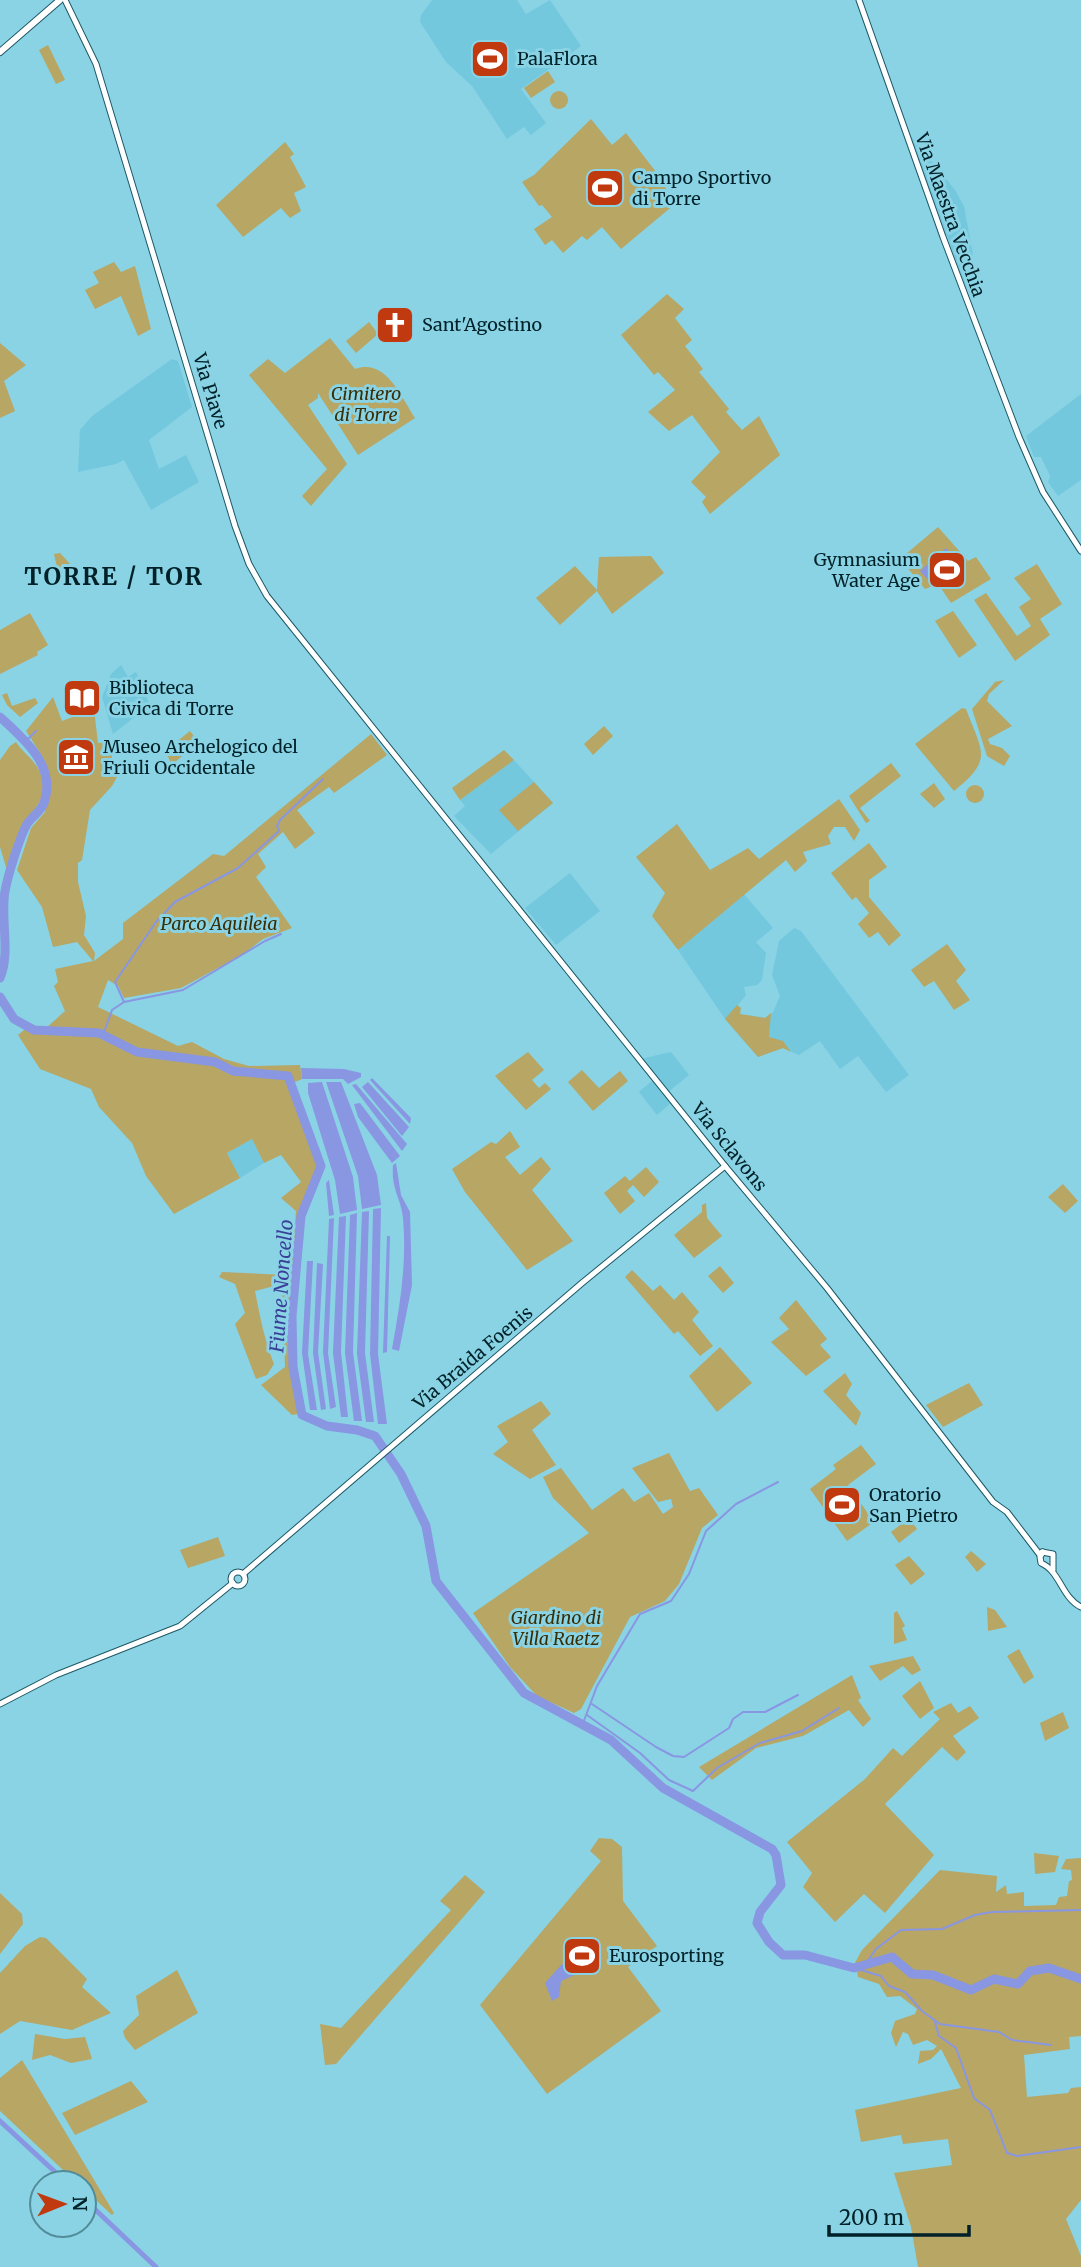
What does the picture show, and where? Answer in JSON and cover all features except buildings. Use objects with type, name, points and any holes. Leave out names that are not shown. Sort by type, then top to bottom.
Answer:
[{"type":"main road","points":[[0,52],[61,1]]},
{"type":"street","name":"Via Maestra Vecchia","points":[[859,0],[943,237],[1019,438],[1042,492],[1081,551]]},
{"type":"street","name":"Via Piave","points":[[61,1],[96,64],[235,526],[249,564],[286,622],[400,763]]},
{"type":"street","name":"Via Sclavons","points":[[400,763],[725,1166],[827,1288],[993,1502],[1007,1512],[1036,1549],[1042,1554],[1053,1554],[1050,1565],[1053,1572],[1069,1598],[1081,1607]]},
{"type":"street","name":"Via Braida Foenis","points":[[0,1704],[56,1675],[180,1626],[233,1583],[234,1574],[243,1574],[725,1166]]},
{"type":"street","name":"Via Sclavons","points":[[1042,1554],[1041,1563],[1050,1565]]},
{"type":"shaded area","points":[[432,0],[517,0],[526,14],[550,0],[581,46],[521,89],[546,123],[531,135],[524,127],[507,139],[472,86],[446,62],[420,22],[421,15]]},
{"type":"shaded area","points":[[910,135],[955,190],[964,206],[973,255],[967,291]]},
{"type":"shaded area","points":[[172,359],[178,361],[192,407],[149,440],[159,469],[186,455],[199,482],[151,510],[124,460],[78,472],[80,430],[92,416]]},
{"type":"shaded area","points":[[1081,394],[1081,480],[1058,496],[1048,482],[1050,476],[1041,457],[1034,457],[1026,436]]},
{"type":"shaded area","points":[[946,548],[956,560],[930,582],[920,571]]},
{"type":"shaded area","points":[[121,665],[128,677],[136,672],[150,705],[113,734],[102,697],[111,674]]},
{"type":"shaded area","points":[[514,760],[553,803],[491,854],[454,816],[465,806],[460,800]]},
{"type":"shaded area","points":[[570,873],[600,911],[556,945],[525,908]]},
{"type":"shaded area","points":[[744,894],[773,928],[756,942],[766,953],[762,980],[757,985],[744,987],[746,995],[738,1005],[739,1014],[765,1018],[773,1012],[780,996],[772,975],[779,941],[794,928],[801,931],[909,1075],[886,1092],[858,1056],[840,1069],[820,1041],[799,1055],[783,1048],[758,1057],[725,1019],[678,950]]},
{"type":"shaded area","points":[[671,1052],[689,1075],[667,1093],[640,1059]]},
{"type":"shaded area","points":[[301,1068],[344,1069],[361,1073],[361,1077],[348,1084],[343,1079],[302,1079]]},
{"type":"shaded area","points":[[372,1078],[411,1118],[410,1124],[370,1080]]},
{"type":"shaded area","points":[[654,1079],[672,1102],[657,1115],[639,1092]]},
{"type":"shaded area","points":[[322,1082],[353,1177],[357,1210],[340,1214],[335,1180],[308,1093],[308,1083]]},
{"type":"shaded area","points":[[326,1082],[341,1082],[377,1175],[381,1205],[362,1209],[358,1176]]},
{"type":"shaded area","points":[[368,1082],[409,1127],[402,1136],[362,1087]]},
{"type":"shaded area","points":[[356,1084],[407,1144],[402,1151],[352,1085]]},
{"type":"shaded area","points":[[360,1103],[400,1156],[392,1163],[358,1117],[354,1104]]},
{"type":"shaded area","points":[[252,1139],[264,1163],[240,1178],[227,1153]]},
{"type":"shaded area","points":[[396,1163],[401,1195],[410,1212],[412,1285],[399,1351],[392,1349],[404,1251],[403,1218],[393,1181],[393,1165]]},
{"type":"shaded area","points":[[329,1180],[334,1215],[329,1216],[326,1183]]},
{"type":"shaded area","points":[[381,1208],[378,1354],[387,1424],[378,1424],[370,1354],[373,1209]]},
{"type":"shaded area","points":[[369,1211],[365,1353],[374,1422],[366,1422],[357,1354],[362,1212]]},
{"type":"shaded area","points":[[357,1213],[353,1352],[362,1421],[354,1421],[345,1353],[350,1215]]},
{"type":"shaded area","points":[[346,1216],[341,1352],[348,1417],[341,1417],[333,1353],[339,1217]]},
{"type":"shaded area","points":[[334,1218],[328,1353],[336,1407],[330,1409],[323,1352],[329,1219]]},
{"type":"shaded area","points":[[387,1236],[390,1236],[387,1352],[383,1353]]},
{"type":"shaded area","points":[[307,1261],[313,1261],[308,1354],[317,1410],[310,1410],[302,1353]]},
{"type":"shaded area","points":[[317,1263],[323,1264],[318,1352],[326,1409],[321,1410],[313,1353]]},
{"type":"shaded area","points":[[562,1964],[577,1974],[561,1981],[559,1997],[552,2001],[545,1983]]},
{"type":"green space","points":[[48,45],[65,80],[56,84],[39,50]]},
{"type":"green space","points":[[548,71],[555,82],[531,98],[524,88]]},
{"type":"green space","points":[[555,91],[563,91],[568,100],[566,107],[555,109],[550,104],[550,96]]},
{"type":"green space","name":"Campo Sportivo di Torre","points":[[591,119],[612,145],[626,133],[656,172],[675,204],[621,249],[602,227],[587,240],[582,236],[563,253],[552,240],[545,245],[534,229],[552,217],[542,205],[539,206],[522,182],[534,175]]},
{"type":"green space","points":[[285,142],[294,154],[290,157],[306,187],[294,193],[301,211],[290,218],[281,208],[243,237],[216,205]]},
{"type":"green space","points":[[114,262],[121,272],[135,266],[151,329],[138,336],[121,296],[95,309],[85,290],[99,283],[93,272]]},
{"type":"green space","points":[[667,294],[684,309],[675,318],[692,340],[685,346],[703,369],[699,372],[729,409],[726,412],[742,430],[759,416],[780,455],[710,514],[702,502],[706,497],[691,482],[720,452],[692,415],[669,431],[648,412],[675,390],[658,372],[654,375],[621,335]]},
{"type":"green space","points":[[369,322],[378,334],[356,353],[346,341]]},
{"type":"green space","name":"Cimitero di Torre","points":[[330,338],[355,369],[366,367],[384,374],[398,390],[415,418],[358,455],[318,393],[318,398],[308,405],[347,464],[311,506],[302,496],[327,469],[249,375],[268,359],[285,373]]},
{"type":"green space","points":[[0,343],[26,365],[4,381],[15,411],[0,418]]},
{"type":"green space","name":"Gymnasium Water Age","points":[[938,527],[968,561],[976,557],[991,579],[951,603],[938,584],[925,589],[900,559]]},
{"type":"green space","points":[[60,553],[72,566],[70,577],[61,585],[54,554]]},
{"type":"green space","points":[[651,556],[664,573],[612,614],[597,591],[560,625],[536,598],[575,566],[597,590],[599,557]]},
{"type":"green space","points":[[1037,564],[1062,604],[1040,619],[1050,635],[1015,661],[974,600],[986,593],[1017,636],[1031,626],[1019,607],[1031,599],[1014,578]]},
{"type":"green space","points":[[953,611],[977,645],[959,658],[935,621]]},
{"type":"green space","points":[[30,613],[48,645],[37,652],[38,655],[0,674],[0,630]]},
{"type":"green space","points":[[1004,680],[989,694],[987,701],[1012,726],[988,739],[990,744],[1002,748],[1010,756],[1004,766],[987,756],[972,709],[995,682]]},
{"type":"green space","points":[[7,693],[12,706],[35,698],[38,703],[20,717],[7,705],[2,695]]},
{"type":"green space","name":"Parco Aquileia","points":[[53,697],[62,721],[94,709],[98,743],[109,742],[113,763],[121,770],[112,786],[90,810],[82,860],[78,863],[78,882],[86,916],[84,935],[95,953],[94,961],[123,939],[123,923],[213,854],[224,856],[371,734],[387,755],[334,793],[329,787],[297,810],[315,833],[295,849],[283,832],[258,854],[266,867],[256,877],[292,928],[263,939],[242,955],[181,988],[124,998],[118,986],[108,980],[98,1007],[178,1046],[192,1042],[224,1059],[249,1066],[300,1065],[302,1079],[290,1084],[321,1166],[300,1226],[292,1330],[299,1414],[292,1415],[261,1385],[285,1367],[282,1284],[255,1291],[274,1364],[267,1375],[256,1379],[235,1324],[245,1313],[235,1284],[219,1277],[222,1272],[285,1275],[292,1263],[296,1211],[281,1198],[301,1182],[281,1155],[264,1163],[252,1139],[227,1153],[240,1178],[174,1214],[146,1176],[132,1143],[99,1107],[91,1089],[40,1069],[18,1035],[31,1024],[45,1029],[65,1011],[54,986],[58,982],[55,969],[93,961],[77,942],[53,947],[42,907],[17,870],[31,828],[45,812],[49,783],[44,759],[26,731]]},
{"type":"green space","points":[[962,708],[966,709],[981,754],[975,771],[954,791],[915,744]]},
{"type":"green space","points":[[604,726],[613,736],[593,755],[584,744]]},
{"type":"green space","points":[[190,731],[198,742],[172,765],[165,751]]},
{"type":"green space","points":[[16,742],[38,767],[43,791],[42,798],[21,831],[8,874],[0,847],[0,760]]},
{"type":"green space","points":[[504,750],[514,760],[460,800],[452,788]]},
{"type":"green space","points":[[891,763],[901,776],[860,808],[870,821],[866,823],[849,796]]},
{"type":"green space","points":[[534,782],[553,803],[518,831],[499,810]]},
{"type":"green space","points":[[934,783],[945,799],[934,808],[920,794]]},
{"type":"green space","points":[[971,785],[979,785],[984,794],[982,801],[971,803],[966,798],[966,790]]},
{"type":"green space","points":[[839,799],[860,830],[854,841],[845,827],[834,827],[828,836],[831,844],[803,852],[807,861],[795,872],[786,860],[678,950],[652,916],[665,893],[636,857],[677,824],[710,870],[748,848],[759,859]]},
{"type":"green space","points":[[869,843],[887,867],[869,880],[869,897],[901,935],[889,946],[878,932],[869,938],[858,924],[869,913],[856,897],[852,900],[831,873]]},
{"type":"green space","points":[[947,944],[966,970],[956,981],[970,1000],[954,1010],[934,981],[924,987],[911,970]]},
{"type":"green space","points":[[737,1005],[741,1008],[740,1014],[765,1018],[771,1013],[769,1037],[783,1041],[791,1052],[783,1048],[758,1057],[725,1019]]},
{"type":"green space","points":[[528,1052],[544,1070],[532,1080],[539,1088],[545,1083],[551,1089],[526,1110],[495,1076]]},
{"type":"green space","points":[[582,1070],[599,1088],[620,1071],[628,1081],[593,1111],[568,1082]]},
{"type":"green space","points":[[510,1131],[520,1147],[505,1157],[520,1175],[541,1157],[551,1169],[532,1190],[573,1241],[527,1270],[465,1192],[452,1169],[491,1142],[496,1144]]},
{"type":"green space","points":[[646,1167],[659,1182],[644,1197],[633,1185],[627,1191],[635,1201],[620,1214],[604,1193],[625,1176],[630,1181]]},
{"type":"green space","points":[[1063,1184],[1078,1201],[1065,1213],[1048,1197]]},
{"type":"green space","points":[[706,1203],[707,1218],[722,1236],[694,1258],[674,1235],[702,1212],[702,1205]]},
{"type":"green space","points":[[720,1266],[734,1283],[723,1293],[708,1276]]},
{"type":"green space","points":[[632,1270],[653,1291],[660,1285],[674,1300],[682,1292],[699,1312],[692,1320],[713,1346],[700,1356],[678,1331],[674,1334],[625,1277]]},
{"type":"green space","points":[[796,1300],[827,1339],[820,1345],[831,1357],[806,1376],[771,1342],[789,1329],[779,1318]]},
{"type":"green space","points":[[720,1347],[752,1383],[717,1412],[689,1376]]},
{"type":"green space","points":[[845,1373],[852,1384],[846,1395],[861,1413],[856,1426],[823,1391]]},
{"type":"green space","points":[[969,1383],[983,1405],[943,1427],[926,1405]]},
{"type":"green space","points":[[541,1401],[551,1414],[532,1430],[556,1465],[530,1479],[493,1454],[508,1442],[497,1426]]},
{"type":"green space","name":"Oratorio San Pietro","points":[[861,1445],[876,1464],[848,1485],[874,1522],[847,1541],[810,1489],[836,1469],[833,1465]]},
{"type":"green space","name":"Giardino di Villa Raetz","points":[[669,1453],[690,1491],[699,1488],[718,1515],[702,1528],[679,1584],[665,1601],[630,1617],[581,1709],[574,1713],[537,1696],[510,1667],[473,1613],[589,1533],[553,1498],[543,1477],[561,1468],[592,1510],[623,1488],[634,1502],[649,1493],[663,1514],[673,1507],[671,1499],[658,1502],[632,1468]]},
{"type":"green space","name":"Oratorio San Pietro","points":[[909,1518],[917,1529],[899,1543],[891,1532]]},
{"type":"green space","points":[[218,1537],[225,1556],[188,1568],[180,1550]]},
{"type":"green space","points":[[971,1551],[986,1564],[977,1572],[965,1557]]},
{"type":"green space","points":[[909,1556],[925,1574],[911,1585],[895,1565]]},
{"type":"green space","points":[[987,1607],[995,1610],[1007,1627],[988,1631]]},
{"type":"green space","points":[[897,1611],[905,1626],[902,1628],[907,1640],[894,1644],[894,1613]]},
{"type":"green space","points":[[1019,1649],[1034,1677],[1024,1684],[1007,1656]]},
{"type":"green space","points":[[913,1656],[921,1670],[912,1675],[903,1666],[880,1681],[869,1666]]},
{"type":"green space","points":[[852,1675],[861,1698],[858,1700],[871,1719],[863,1727],[849,1710],[803,1736],[756,1748],[712,1780],[699,1767]]},
{"type":"green space","points":[[920,1681],[934,1708],[920,1719],[902,1696]]},
{"type":"green space","points":[[951,1703],[958,1713],[970,1706],[979,1718],[953,1736],[966,1752],[957,1761],[942,1747],[885,1804],[934,1855],[885,1913],[864,1894],[835,1922],[803,1887],[812,1873],[787,1842],[865,1779],[893,1748],[902,1756],[940,1719],[933,1712]]},
{"type":"green space","points":[[1063,1712],[1069,1728],[1045,1741],[1040,1723]]},
{"type":"green space","name":"Eurosporting","points":[[599,1838],[612,1839],[622,1847],[623,1901],[657,1946],[628,1967],[661,2011],[547,2094],[480,2005],[601,1861],[590,1851]]},
{"type":"green space","points":[[1034,1853],[1059,1856],[1055,1872],[1035,1874]]},
{"type":"green space","points":[[1081,1858],[1081,2036],[1069,2037],[1070,2049],[1024,2055],[1027,2097],[1068,2093],[1071,2088],[1081,2087],[1081,2200],[1066,2219],[1081,2256],[1081,2267],[918,2267],[911,2227],[894,2173],[952,2165],[948,2139],[903,2144],[901,2135],[861,2142],[855,2110],[961,2088],[941,2049],[931,2059],[918,2064],[920,2051],[933,2050],[937,2046],[927,2040],[913,2045],[908,2034],[903,2032],[896,2047],[891,2033],[895,2021],[915,2014],[917,2009],[900,1996],[887,1997],[879,1984],[858,1977],[857,1971],[851,1970],[862,1950],[940,1870],[997,1876],[996,1892],[1006,1885],[1007,1894],[1024,1892],[1024,1906],[1056,1905],[1059,1897],[1067,1896],[1069,1881],[1072,1880],[1071,1870],[1061,1869],[1066,1859]]},
{"type":"green space","points":[[465,1875],[485,1892],[336,2064],[325,2065],[320,2024],[341,2028],[451,1910],[440,1901]]},
{"type":"green space","points":[[0,1893],[22,1914],[23,1924],[0,1954]]},
{"type":"green space","points":[[40,1937],[46,1938],[87,1979],[82,1987],[111,2013],[72,2030],[20,2021],[0,2034],[0,1973],[25,1946]]},
{"type":"green space","points":[[177,1970],[198,2013],[135,2050],[123,2031],[139,2015],[136,1996]]},
{"type":"green space","points":[[35,2034],[65,2039],[85,2037],[92,2059],[71,2063],[50,2055],[32,2060]]},
{"type":"green space","points":[[22,2060],[88,2169],[62,2169],[0,2111],[0,2078]]},
{"type":"green space","points":[[131,2081],[148,2102],[75,2135],[62,2113]]},
{"type":"green space","points":[[98,2186],[114,2213],[112,2215],[98,2202]]},
{"type":"waterway","name":"Fiume Noncello","points":[[0,717],[36,754],[46,777],[47,790],[43,806],[27,824],[6,884],[5,957],[0,978]]},
{"type":"waterway","points":[[26,741],[36,731]]},
{"type":"waterway","points":[[103,1035],[112,1010],[124,1002],[115,982],[156,922],[175,902],[238,868],[279,831],[277,826],[280,820],[323,779]]},
{"type":"waterway","points":[[124,1002],[183,990],[281,934]]},
{"type":"waterway","name":"Fiume Noncello","points":[[0,997],[14,1019],[34,1030],[99,1033],[137,1052],[215,1062],[233,1071],[288,1076],[321,1166],[301,1216],[292,1316],[293,1367],[302,1415],[327,1426],[357,1430],[375,1436],[401,1474],[426,1526],[436,1581],[524,1693],[611,1740],[663,1788],[772,1849],[776,1855],[781,1885],[760,1912],[757,1923],[769,1942],[783,1955],[805,1955],[854,1968],[892,1957],[912,1974],[933,1975],[971,1990],[994,1979],[1018,1984],[1030,1971],[1049,1968],[1081,1979]]},
{"type":"waterway","points":[[582,1726],[597,1686],[640,1614],[671,1601],[689,1574],[706,1531],[736,1504],[778,1482]]},
{"type":"waterway","points":[[592,1704],[656,1747],[673,1756],[684,1757],[729,1728],[733,1719],[743,1712],[765,1712],[798,1695]]},
{"type":"waterway","points":[[587,1715],[640,1753],[669,1780],[693,1791],[717,1768],[760,1743],[802,1731],[839,1708]]},
{"type":"waterway","points":[[865,1965],[876,1949],[901,1930],[942,1929],[975,1915],[992,1912],[1081,1910]]},
{"type":"waterway","points":[[854,1968],[881,1976],[889,1986],[905,1992],[922,2011],[940,2024],[999,2032],[1012,2040],[1051,2045]]},
{"type":"waterway","points":[[935,2022],[939,2036],[956,2048],[974,2098],[990,2110],[1007,2153],[1017,2156],[1081,2147]]},
{"type":"waterway","points":[[0,2121],[52,2169]]},
{"type":"waterway","points":[[98,2212],[156,2267]]},
{"type":"place","name":"PalaFlora","points":[[490,59]]},
{"type":"place","name":"Campo Sportivo di Torre","points":[[605,188]]},
{"type":"place","name":"Sant'Agostino","points":[[395,325]]},
{"type":"place","name":"Gymnasium Water Age","points":[[947,570]]},
{"type":"place","name":"Biblioteca Civica di Torre","points":[[82,698]]},
{"type":"place","name":"Museo Archelogico del Friuli Occidentale","points":[[76,757]]},
{"type":"place","name":"Oratorio San Pietro","points":[[842,1505]]},
{"type":"place","name":"Eurosporting","points":[[582,1956]]},
{"type":"district","name":"TORRE / TOR","points":[[114,577]]}]
